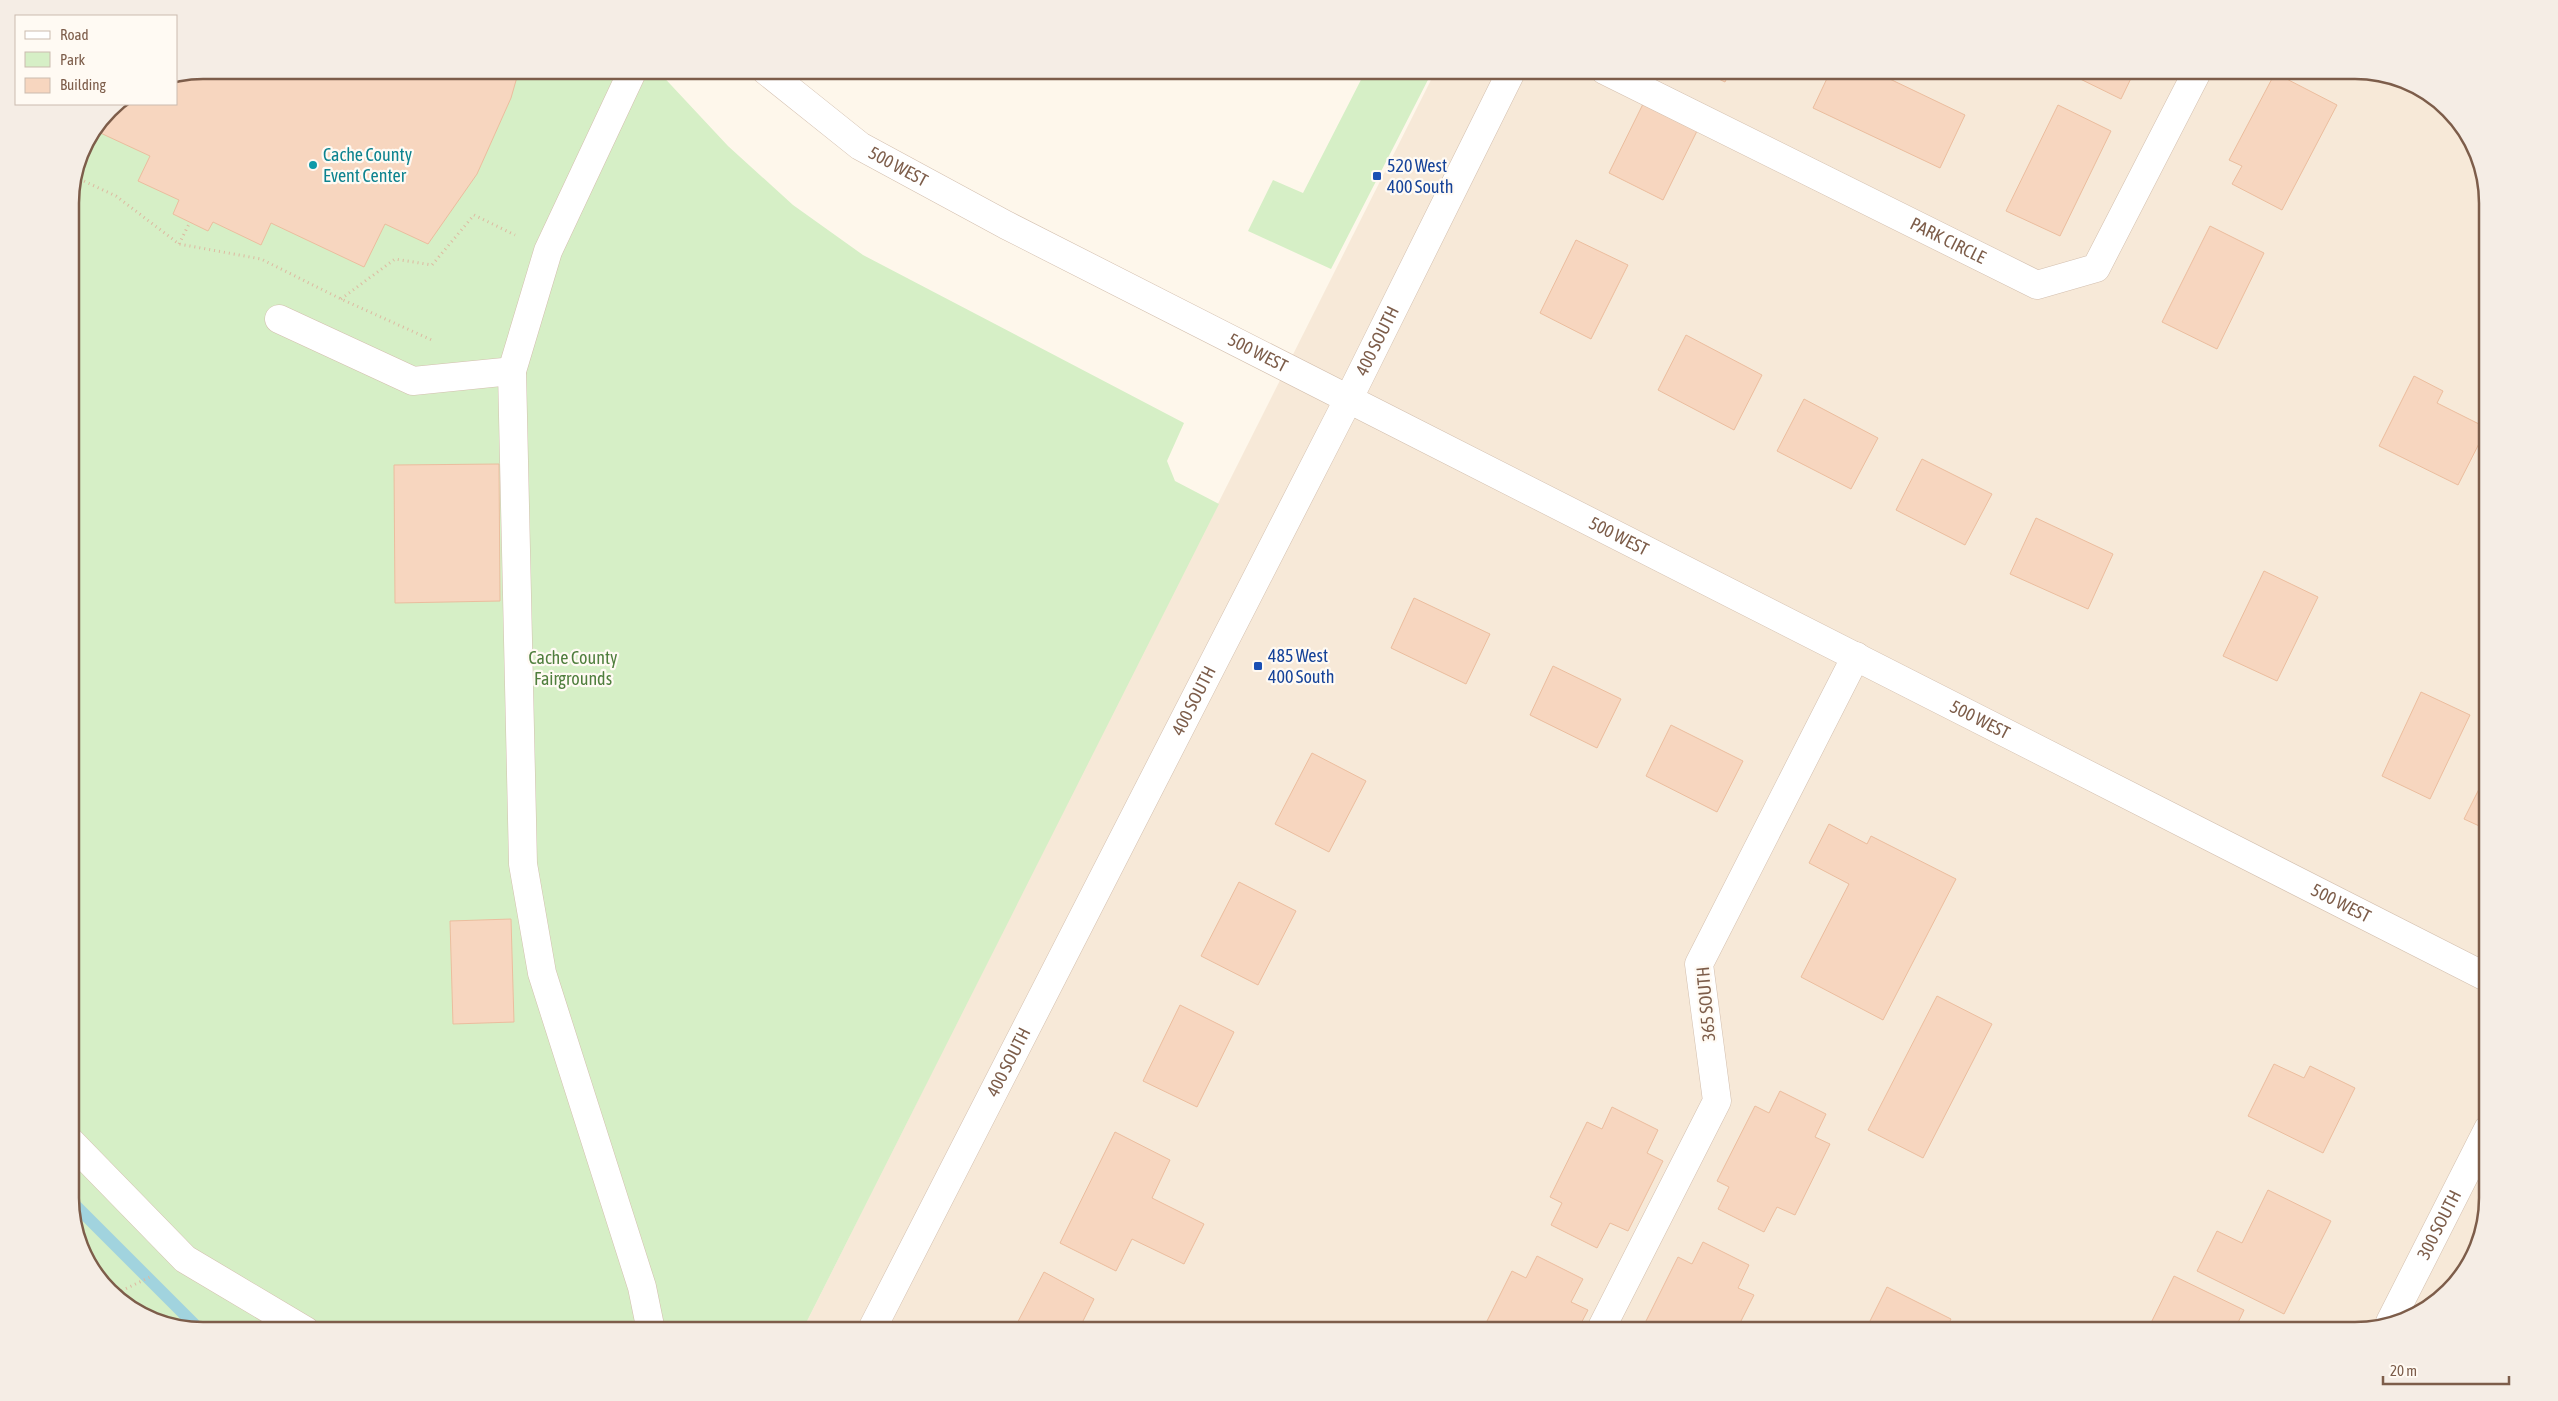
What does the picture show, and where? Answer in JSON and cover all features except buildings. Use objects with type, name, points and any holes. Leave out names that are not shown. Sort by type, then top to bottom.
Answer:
[{"type":"street","points":[[629,79],[548,251],[512,371],[522,864],[542,973],[642,1286],[649,1322]]},
{"type":"street","name":"500 WEST","points":[[776,79],[860,146],[1006,225],[2479,973]]},
{"type":"street","name":"400 SOUTH","points":[[876,1322],[1349,398],[1508,79]]},
{"type":"street","name":"PARK CIRCLE","points":[[1622,79],[2037,285],[2096,268],[2193,79]]},
{"type":"street","points":[[279,319],[413,381],[512,371]]},
{"type":"street","name":"365 SOUTH","points":[[1605,1322],[1717,1101],[1699,964],[1856,656]]},
{"type":"street","name":"300 SOUTH","points":[[2393,1316],[2479,1147]]},
{"type":"street","points":[[79,1150],[185,1259],[291,1322]]},
{"type":"path","points":[[81,180],[116,196],[179,244],[261,259],[400,327]]},
{"type":"path","points":[[341,299],[396,259],[432,265],[474,215],[548,251]]},
{"type":"path","points":[[179,244],[190,222]]},
{"type":"shaded area","points":[[1431,79],[2363,79],[2395,85],[2424,100],[2448,121],[2458,134],[2473,163],[2479,195],[2479,1198],[2475,1230],[2466,1253],[2448,1280],[2431,1297],[2417,1306],[2387,1318],[2355,1322],[807,1322]]},
{"type":"green space","name":"Cache County Fairgrounds","points":[[196,79],[665,79],[728,146],[793,205],[863,255],[1184,423],[1167,461],[1175,481],[1219,504],[807,1322],[187,1321],[163,1316],[134,1301],[110,1280],[92,1253],[85,1238],[79,1206],[79,195],[88,156],[100,134],[115,115],[126,105],[178,105],[178,101]]},
{"type":"green space","points":[[1361,79],[1428,79],[1331,269],[1248,231],[1273,180],[1303,193]]},
{"type":"waterway","points":[[79,1209],[191,1321]]},
{"type":"place","name":"Cache County Event Center","points":[[313,165]]},
{"type":"place","name":"520 West 400 South","points":[[1377,176]]},
{"type":"place","name":"485 West 400 South","points":[[1258,666]]}]
